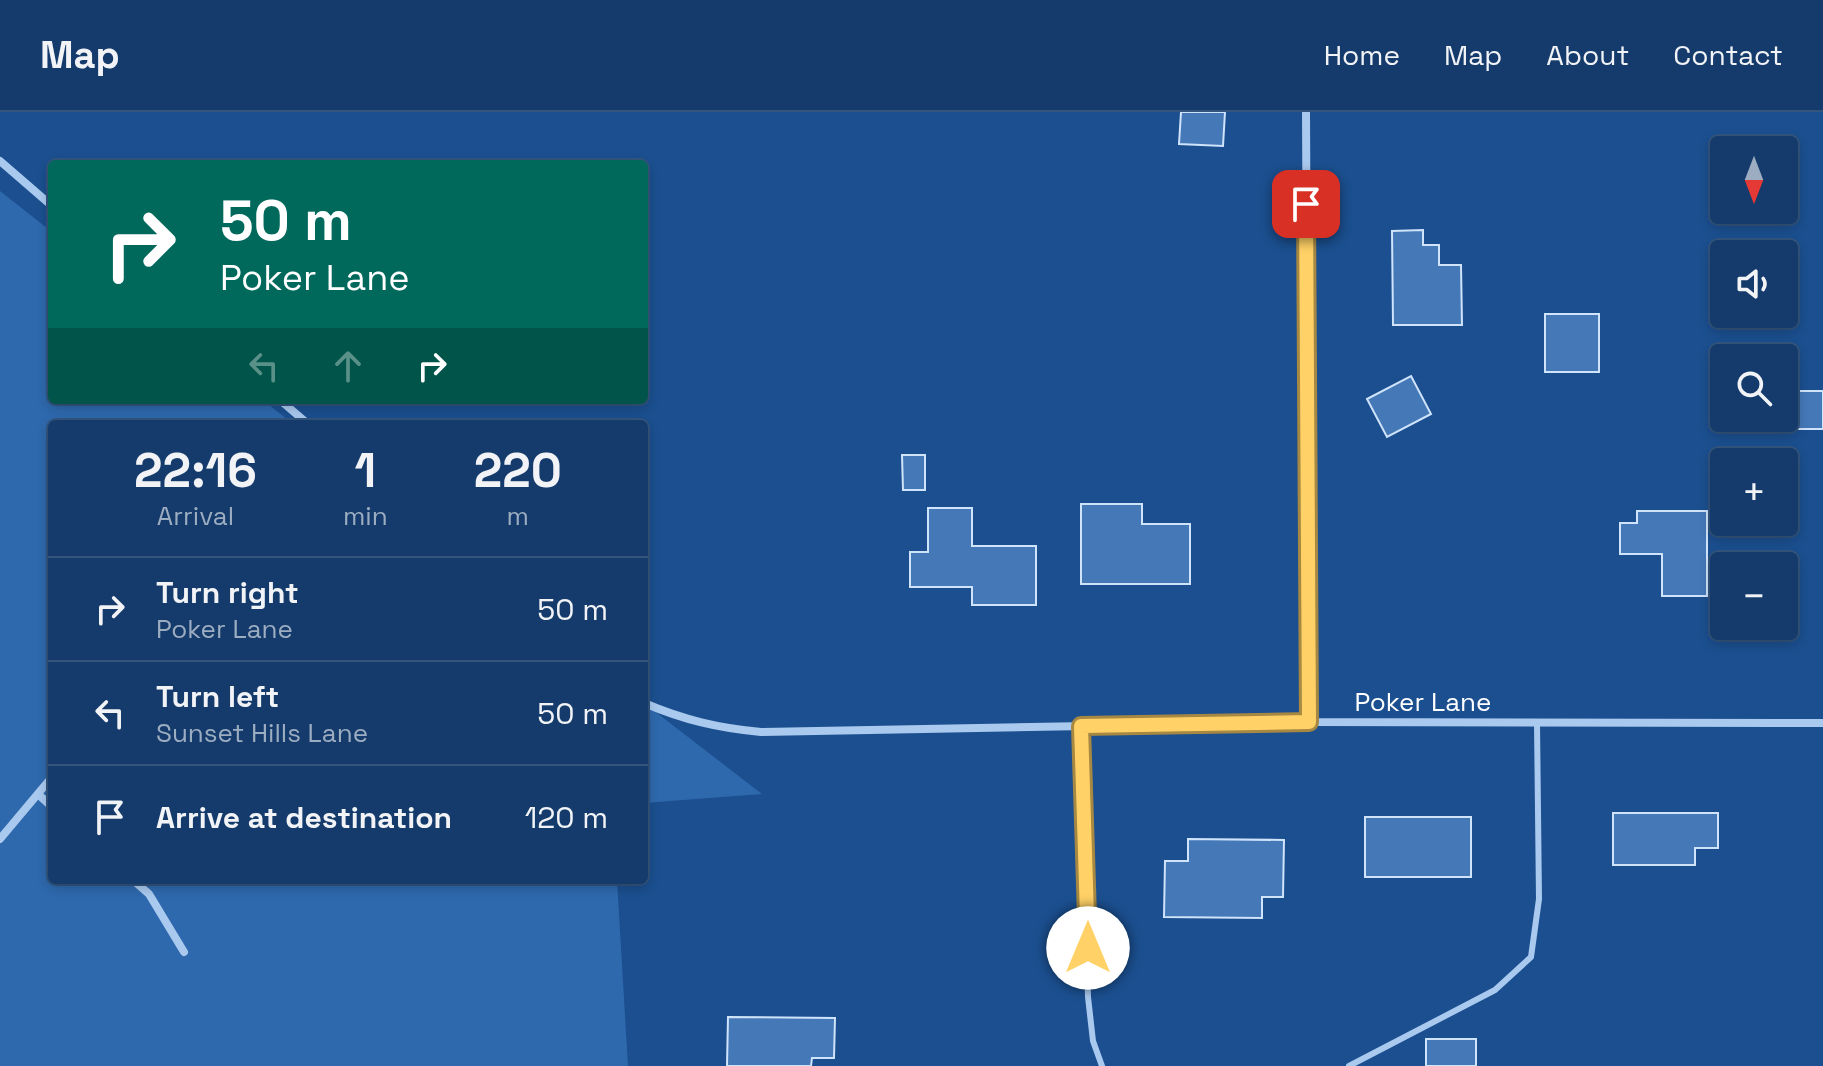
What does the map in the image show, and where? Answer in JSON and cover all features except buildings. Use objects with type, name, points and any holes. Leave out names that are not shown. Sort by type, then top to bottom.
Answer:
[{"type":"street","points":[[1306,112],[1309,722]]},
{"type":"street","points":[[0,161],[48,203]]},
{"type":"street","points":[[285,404],[303,420]]},
{"type":"street","name":"Poker Lane","points":[[648,705],[714,728],[761,732],[1309,722],[1823,723]]},
{"type":"street","points":[[0,839],[48,782]]},
{"type":"street","points":[[38,794],[48,803]]},
{"type":"street","points":[[138,884],[149,894],[184,952]]},
{"type":"lane","points":[[1349,1066],[1495,990],[1531,957],[1539,899],[1537,723]]},
{"type":"lane","points":[[1081,726],[1088,997],[1093,1041],[1102,1066]]},
{"type":"shaded area","points":[[0,191],[48,229],[48,404],[268,404],[288,420],[48,420],[48,884],[617,884],[628,1066],[0,1066]]},
{"type":"shaded area","points":[[648,706],[762,794],[648,803]]},
{"type":"route","points":[[1088,948],[1081,726],[1309,722],[1306,204]]}]
